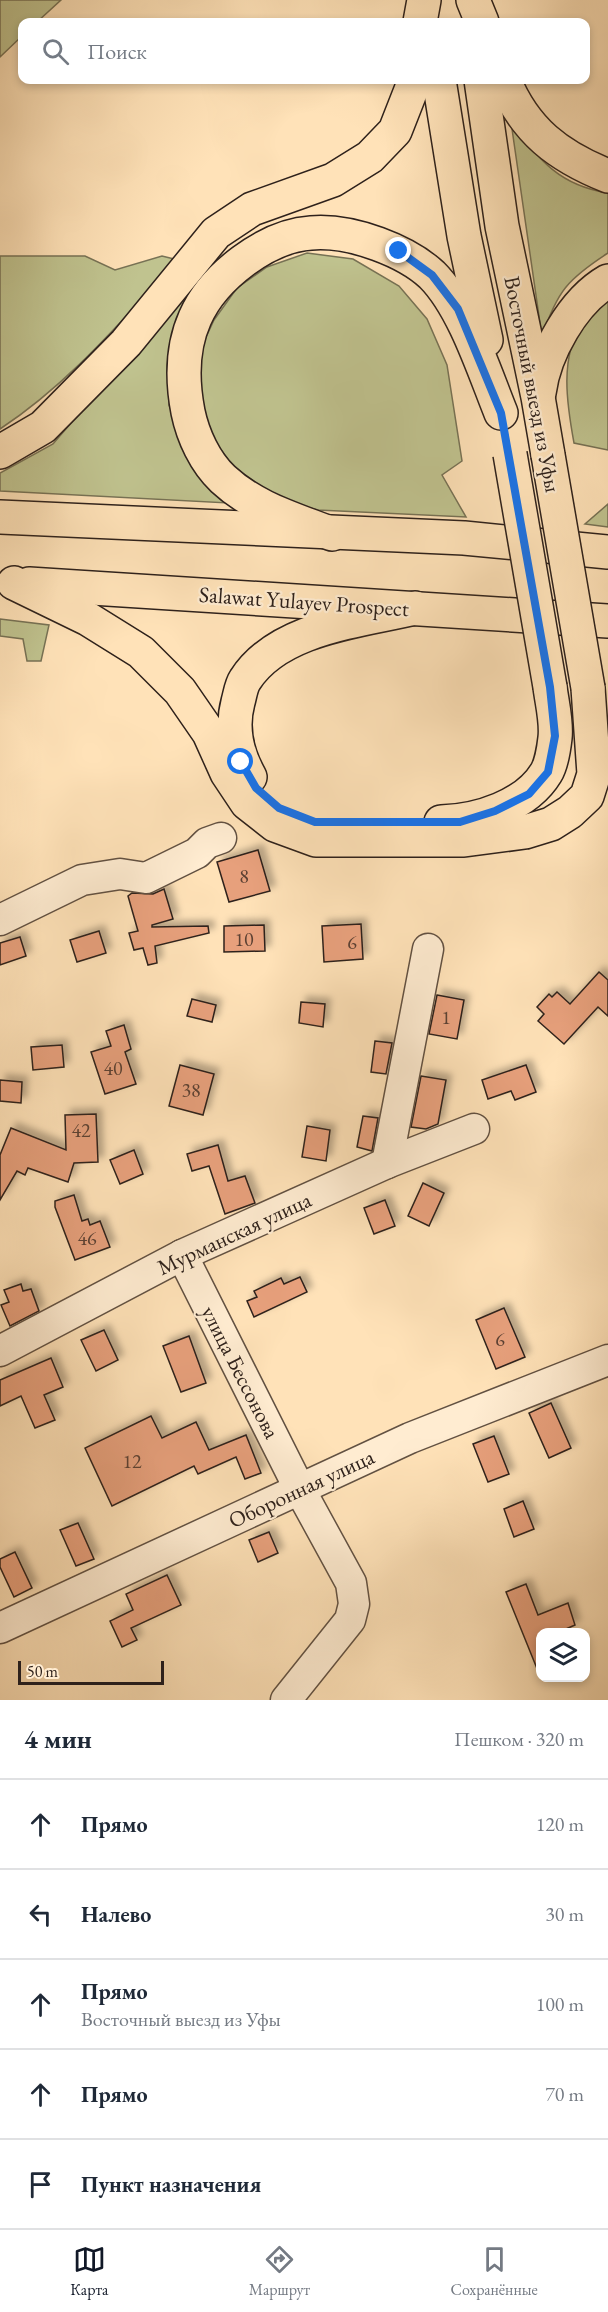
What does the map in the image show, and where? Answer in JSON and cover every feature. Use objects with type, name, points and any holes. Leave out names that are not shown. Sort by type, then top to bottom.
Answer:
[{"type":"main road","points":[[421,18],[425,0]]},
{"type":"main road","points":[[425,0],[429,18]]},
{"type":"main road","points":[[471,0],[473,18]]},
{"type":"main road","points":[[471,0],[480,18]]},
{"type":"main road","points":[[0,452],[43,427],[126,343],[216,233],[252,209],[333,180],[370,157],[395,131],[413,84]]},
{"type":"main road","name":"Восточный выезд из Уфы","points":[[415,608],[325,628],[284,644],[261,661],[244,682],[236,708],[235,734],[241,762],[256,788],[279,808],[315,822],[460,822],[495,811],[529,794],[548,772],[555,736],[550,687],[510,454],[464,236],[440,84]]},
{"type":"main road","name":"Восточный выезд из Уфы","points":[[7,583],[88,619],[141,652],[180,691],[209,732],[228,773],[247,803],[275,825],[316,840],[464,840],[525,832],[551,824],[570,812],[588,796],[594,774],[588,688],[538,397],[502,226],[482,84]]},
{"type":"main road","points":[[506,84],[530,127],[552,146],[582,165],[608,176]]},
{"type":"main road","points":[[332,534],[272,511],[243,495],[221,478],[203,453],[191,426],[185,396],[184,369],[187,341],[195,317],[208,296],[223,278],[245,259],[269,244],[310,233],[353,235],[399,251],[432,275],[458,309],[501,413]]},
{"type":"main road","points":[[538,397],[542,374],[563,330],[577,308],[597,288],[608,281]]},
{"type":"main road","points":[[0,517],[332,534],[464,538],[608,552]]},
{"type":"main road","name":"Salawat Yulayev Prospect","points":[[7,583],[608,621]]},
{"type":"street","points":[[0,920],[82,880],[120,874],[146,878],[197,853],[207,843],[222,838]]},
{"type":"street","points":[[387,1163],[428,949]]},
{"type":"street","name":"Мурманская улица","points":[[0,1351],[182,1255],[387,1163],[474,1130]]},
{"type":"street","name":"улица Бессонова","points":[[182,1255],[299,1488],[351,1583],[354,1604],[350,1620],[286,1700]]},
{"type":"street","name":"Оборонная улица","points":[[0,1628],[410,1438],[608,1360]]},
{"type":"green space","points":[[0,0],[61,0],[41,18],[18,18],[18,40],[0,57]]},
{"type":"green space","points":[[511,122],[531,148],[552,169],[576,184],[608,193],[608,253],[573,279],[553,308],[542,337]]},
{"type":"green space","points":[[307,253],[353,259],[399,286],[427,319],[447,365],[462,461],[442,475],[466,517],[318,510],[279,500],[232,465],[208,432],[196,394],[201,348],[214,320],[237,288],[267,267]]},
{"type":"green space","points":[[0,256],[85,256],[115,270],[162,256],[178,260],[116,328],[72,371],[49,392],[0,429]]},
{"type":"green space","points":[[208,264],[217,269],[170,351],[169,405],[190,456],[228,503],[0,491],[0,473],[53,444]]},
{"type":"green space","points":[[608,301],[608,450],[574,443],[567,381],[570,350],[575,335],[585,319]]},
{"type":"green space","points":[[608,504],[608,527],[585,524]]},
{"type":"green space","points":[[0,619],[49,625],[41,661],[27,661],[23,639],[0,636]]},
{"type":"building","points":[[258,850],[270,891],[229,902],[217,862]]},
{"type":"building","points":[[164,889],[173,919],[152,925],[152,927],[208,926],[209,933],[155,946],[157,963],[148,965],[143,948],[134,950],[129,933],[138,931],[128,896],[132,893],[153,894]]},
{"type":"building","points":[[361,924],[363,959],[324,962],[322,926]]},
{"type":"building","points":[[264,925],[265,951],[224,952],[224,926]]},
{"type":"building","points":[[99,931],[106,953],[77,962],[70,940]]},
{"type":"building","points":[[20,937],[26,956],[0,965],[0,943]]},
{"type":"building","points":[[599,972],[608,980],[608,1016],[598,1007],[564,1044],[538,1021],[544,1014],[537,1007],[549,994],[552,997],[557,992],[570,1004]]},
{"type":"building","points":[[437,995],[464,1000],[457,1039],[429,1034]]},
{"type":"building","points":[[192,999],[216,1005],[212,1022],[187,1016]]},
{"type":"building","points":[[301,1002],[325,1004],[323,1027],[299,1023]]},
{"type":"building","points":[[124,1025],[131,1049],[125,1052],[136,1084],[105,1094],[91,1052],[111,1046],[106,1031]]},
{"type":"building","points":[[375,1041],[392,1043],[386,1074],[371,1072]]},
{"type":"building","points":[[62,1045],[64,1067],[33,1070],[31,1047]]},
{"type":"building","points":[[180,1065],[214,1074],[203,1115],[169,1106]]},
{"type":"building","points":[[526,1065],[536,1092],[515,1100],[511,1091],[488,1099],[482,1080]]},
{"type":"building","points":[[421,1076],[446,1080],[438,1124],[426,1129],[411,1127]]},
{"type":"building","points":[[0,1080],[22,1082],[21,1103],[0,1101]]},
{"type":"building","points":[[96,1114],[98,1162],[74,1163],[68,1182],[28,1168],[25,1175],[17,1171],[0,1200],[0,1155],[11,1128],[66,1150],[65,1115]]},
{"type":"building","points":[[363,1116],[378,1118],[372,1151],[357,1147]]},
{"type":"building","points":[[307,1126],[330,1130],[326,1161],[302,1157]]},
{"type":"building","points":[[218,1145],[228,1181],[245,1176],[255,1203],[225,1214],[209,1166],[192,1171],[187,1154]]},
{"type":"building","points":[[134,1150],[143,1174],[120,1184],[110,1160]]},
{"type":"building","points":[[423,1183],[444,1193],[429,1226],[408,1216]]},
{"type":"building","points":[[74,1195],[82,1221],[88,1219],[90,1225],[100,1221],[110,1247],[75,1260],[55,1207],[55,1201]]},
{"type":"building","points":[[385,1200],[395,1226],[374,1234],[364,1208]]},
{"type":"building","points":[[300,1277],[307,1292],[254,1317],[247,1301],[257,1297],[254,1291],[281,1278],[284,1284]]},
{"type":"building","points":[[21,1284],[23,1291],[31,1289],[39,1311],[10,1326],[1,1305],[9,1302],[4,1290]]},
{"type":"building","points":[[504,1308],[525,1357],[496,1369],[476,1320]]},
{"type":"building","points":[[104,1330],[118,1360],[96,1371],[81,1340]]},
{"type":"building","points":[[189,1336],[206,1383],[181,1392],[163,1346]]},
{"type":"building","points":[[51,1358],[63,1387],[44,1395],[55,1420],[35,1428],[21,1396],[0,1406],[0,1380]]},
{"type":"building","points":[[551,1403],[571,1448],[549,1458],[529,1413]]},
{"type":"building","points":[[151,1416],[162,1438],[196,1422],[209,1450],[246,1435],[261,1473],[245,1479],[236,1457],[198,1474],[194,1466],[112,1506],[85,1448]]},
{"type":"building","points":[[494,1436],[509,1474],[488,1482],[473,1444]]},
{"type":"building","points":[[523,1501],[534,1529],[514,1537],[504,1509]]},
{"type":"building","points":[[78,1523],[94,1559],[76,1566],[60,1530]]},
{"type":"building","points":[[269,1532],[278,1553],[258,1562],[249,1540]]},
{"type":"building","points":[[15,1552],[32,1588],[14,1597],[0,1567],[0,1559]]},
{"type":"building","points":[[167,1575],[181,1605],[131,1628],[137,1640],[122,1647],[110,1621],[133,1610],[126,1594]]},
{"type":"building","points":[[526,1584],[538,1615],[568,1603],[575,1625],[568,1628],[536,1628],[536,1666],[506,1592]]},
{"type":"route","points":[[241,762],[256,788],[279,808],[315,822],[460,822],[495,811],[529,794],[548,772],[555,736],[550,687],[501,413],[458,309],[432,275],[399,251]]}]
